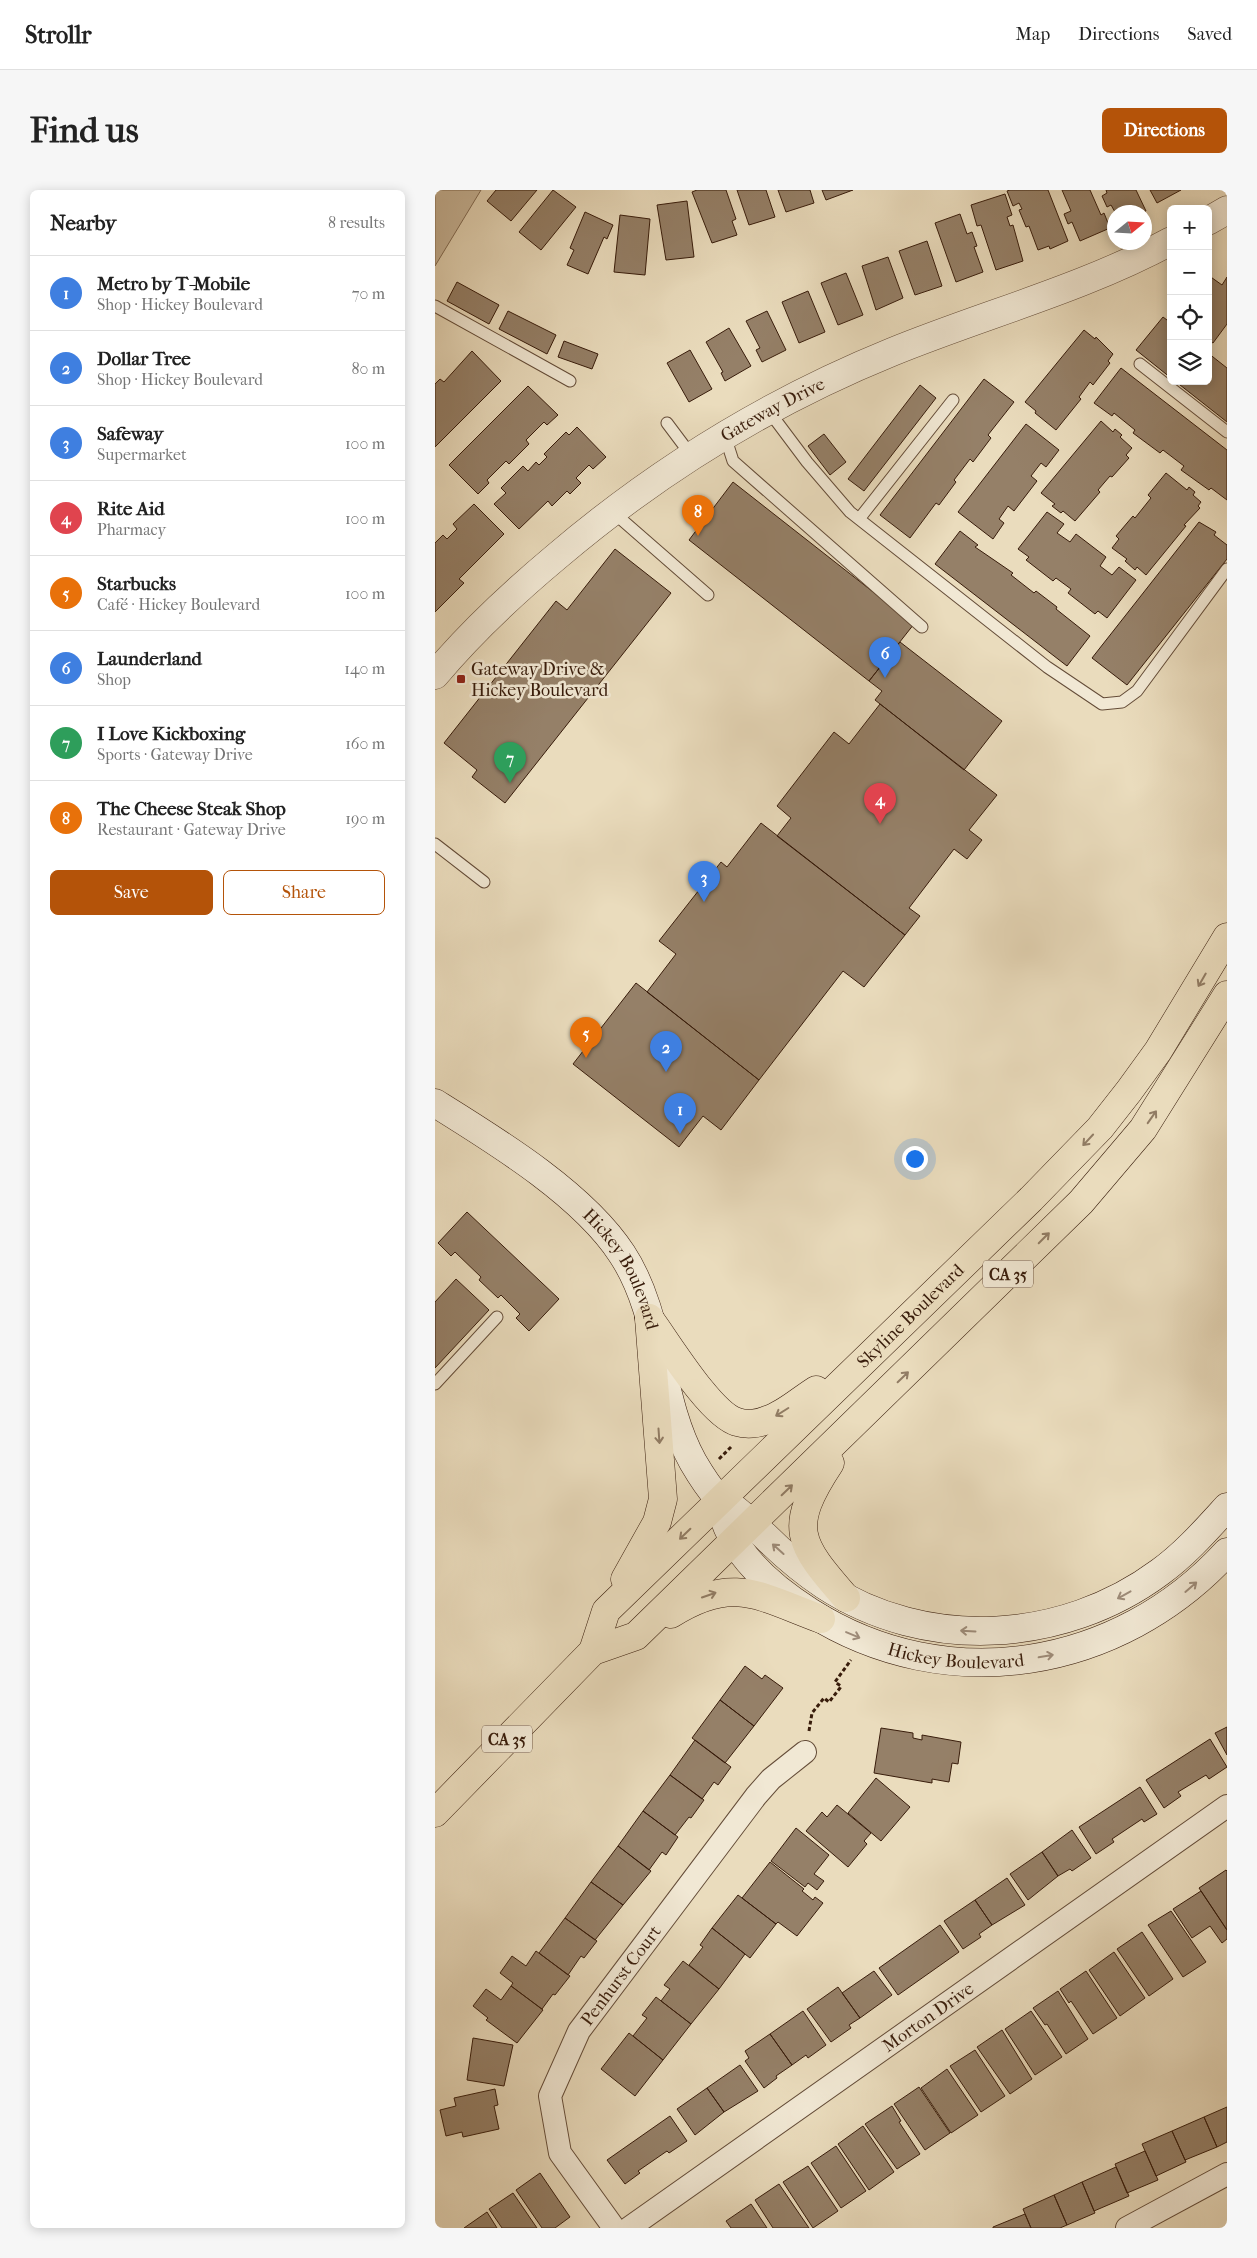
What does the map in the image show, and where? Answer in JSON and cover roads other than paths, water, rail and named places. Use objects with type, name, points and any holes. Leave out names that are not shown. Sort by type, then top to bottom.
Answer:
[{"type":"main road","points":[[1212,219],[1227,210]]},
{"type":"main road","name":"Gateway Drive","points":[[435,675],[499,607],[611,511],[691,455],[725,434],[768,410],[893,352],[1106,273],[1167,243]]},
{"type":"main road","name":"Skyline Boulevard","points":[[435,1813],[593,1651],[607,1611],[1049,1181],[1100,1128],[1158,1051],[1227,938]]},
{"type":"main road","name":"Skyline Boulevard","points":[[593,1651],[636,1636],[1081,1202],[1112,1168],[1158,1108],[1227,995]]},
{"type":"main road","name":"Hickey Boulevard","points":[[435,1103],[511,1152],[587,1213],[611,1239],[630,1267],[649,1318],[666,1389],[684,1442],[702,1476],[720,1500],[727,1528],[743,1532],[846,1598],[885,1616],[910,1623],[956,1630],[1005,1631],[1052,1623],[1098,1608],[1142,1585],[1179,1557],[1227,1507]]},
{"type":"main road","points":[[649,1318],[712,1404],[724,1415],[737,1422],[746,1424],[767,1420],[867,1357]]},
{"type":"main road","points":[[607,1611],[651,1535],[657,1522],[663,1499],[649,1318]]},
{"type":"main road","points":[[846,1598],[819,1567],[809,1552],[803,1534],[803,1524],[804,1513],[811,1493],[856,1423]]},
{"type":"main road","name":"Hickey Boulevard","points":[[743,1532],[764,1578],[821,1620],[881,1646],[936,1659],[984,1663],[1033,1659],[1078,1649],[1117,1634],[1144,1620],[1185,1592],[1227,1552]]},
{"type":"main road","points":[[636,1636],[695,1600],[717,1592],[728,1591],[757,1595],[821,1620]]},
{"type":"street","name":"Penhurst Court","points":[[614,2228],[560,2153],[550,2096],[579,2031],[756,1796],[787,1765],[805,1752]]},
{"type":"street","name":"Morton Drive","points":[[629,2228],[1227,1806]]},
{"type":"street","points":[[1127,2228],[1227,2174]]},
{"type":"lane","points":[[435,306],[439,306],[570,381]]},
{"type":"lane","points":[[1140,364],[1227,432]]},
{"type":"lane","points":[[859,519],[953,400]]},
{"type":"lane","points":[[768,410],[807,462],[850,512],[1047,667],[1102,704],[1122,702],[1137,691],[1227,569]]},
{"type":"lane","points":[[667,423],[691,455]]},
{"type":"lane","points":[[725,434],[733,461],[922,627]]},
{"type":"lane","points":[[611,511],[707,595]]},
{"type":"lane","points":[[435,844],[484,882]]},
{"type":"lane","points":[[435,1384],[497,1317]]},
{"type":"place","name":"The Cheese Steak Shop","points":[[698,536]]},
{"type":"place","name":"Launderland","points":[[885,678]]},
{"type":"place","name":"Gateway Drive & Hickey Boulevard","points":[[461,679]]},
{"type":"place","name":"I Love Kickboxing","points":[[510,783]]},
{"type":"place","name":"Rite Aid","points":[[880,824]]},
{"type":"place","name":"Safeway","points":[[704,902]]},
{"type":"place","name":"Starbucks","points":[[586,1058]]},
{"type":"place","name":"Dollar Tree","points":[[666,1072]]},
{"type":"place","name":"Metro by T-Mobile","points":[[680,1134]]}]
